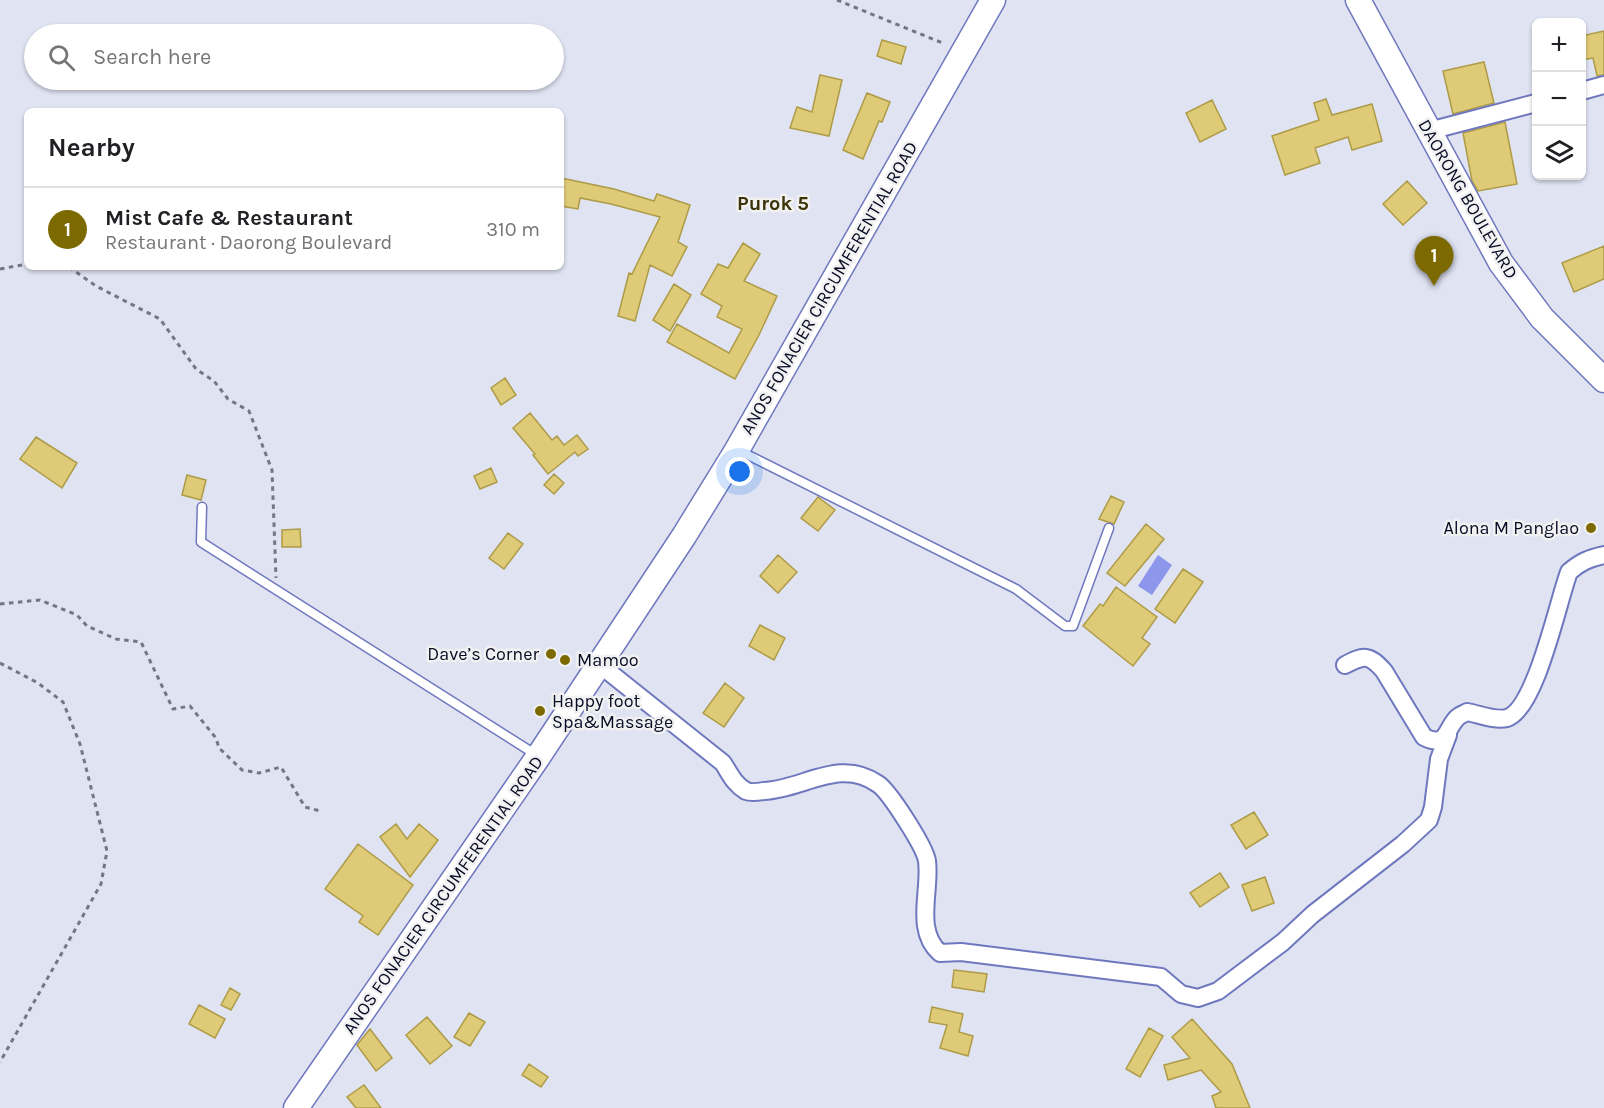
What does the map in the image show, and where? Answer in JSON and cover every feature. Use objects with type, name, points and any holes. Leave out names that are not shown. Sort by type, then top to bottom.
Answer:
[{"type":"main road","name":"ANOS FONACIER CIRCUMFERENTIAL ROAD","points":[[296,1108],[538,757],[684,536],[737,450],[993,0]]},
{"type":"main road","name":"DAORONG BOULEVARD","points":[[1358,0],[1501,263],[1542,318],[1604,380]]},
{"type":"street","points":[[1586,90],[1604,85]]},
{"type":"street","points":[[1429,131],[1532,104]]},
{"type":"street","points":[[599,664],[723,763],[734,782],[748,792],[770,791],[845,772],[865,775],[882,786],[919,841],[927,860],[926,925],[933,946],[940,953],[961,952],[1161,977],[1181,994],[1198,998],[1218,991],[1251,967],[1344,889],[1403,844],[1429,820],[1434,807],[1439,759],[1458,717],[1467,712],[1504,719],[1512,716],[1521,706],[1540,668],[1569,572],[1583,561],[1604,555]]},
{"type":"street","points":[[1345,665],[1362,657],[1367,657],[1377,663],[1424,737],[1431,740],[1448,735]]},
{"type":"lane","points":[[737,450],[1016,589],[1065,626],[1073,626],[1109,528]]},
{"type":"lane","points":[[202,507],[201,542],[538,757]]},
{"type":"path","points":[[837,0],[963,51]]},
{"type":"path","points":[[0,269],[24,265]]},
{"type":"path","points":[[73,270],[96,286],[160,319],[196,369],[214,381],[228,399],[249,411],[272,470],[276,589]]},
{"type":"path","points":[[0,604],[40,600],[77,615],[87,626],[116,639],[141,642],[173,709],[190,706],[216,738],[219,748],[242,770],[259,773],[281,767],[305,807],[320,810]]},
{"type":"path","points":[[0,663],[38,683],[63,702],[81,744],[107,851],[101,884],[0,1062]]},
{"type":"water","points":[[1158,555],[1172,565],[1152,595],[1138,586]]},
{"type":"building","points":[[1604,31],[1604,75],[1597,76],[1593,58],[1586,59],[1586,35]]},
{"type":"building","points":[[882,40],[906,47],[901,64],[877,56]]},
{"type":"building","points":[[1484,62],[1494,103],[1453,114],[1443,71]]},
{"type":"building","points":[[820,75],[842,80],[829,136],[790,128],[797,107],[812,112]]},
{"type":"building","points":[[867,93],[890,102],[882,122],[879,121],[863,159],[843,150]]},
{"type":"building","points":[[1326,99],[1332,115],[1372,104],[1382,141],[1352,150],[1348,137],[1315,148],[1320,163],[1285,175],[1272,136],[1319,120],[1314,103]]},
{"type":"building","points":[[1212,100],[1226,129],[1200,142],[1186,113]]},
{"type":"building","points":[[1505,122],[1517,184],[1478,191],[1472,181],[1463,133]]},
{"type":"building","points":[[564,179],[614,189],[654,201],[657,194],[690,205],[678,242],[687,247],[672,276],[650,265],[635,321],[618,316],[629,273],[632,274],[660,217],[580,198],[578,209],[564,207]]},
{"type":"building","points":[[1407,181],[1427,203],[1403,225],[1383,204]]},
{"type":"building","points":[[743,243],[760,254],[744,281],[777,296],[735,379],[667,342],[677,324],[729,353],[742,329],[717,317],[722,306],[701,294],[718,264],[728,268]]},
{"type":"building","points":[[1604,246],[1604,279],[1574,292],[1562,263]]},
{"type":"building","points":[[674,284],[691,295],[670,331],[653,320]]},
{"type":"building","points":[[505,378],[516,395],[501,405],[491,388]]},
{"type":"building","points":[[530,413],[552,440],[557,436],[564,445],[577,435],[588,449],[578,456],[575,452],[548,474],[513,428]]},
{"type":"building","points":[[36,437],[77,463],[62,488],[20,459]]},
{"type":"building","points":[[491,468],[497,482],[480,489],[474,476]]},
{"type":"building","points":[[554,474],[564,483],[554,494],[544,485]]},
{"type":"building","points":[[187,475],[206,480],[201,500],[182,495]]},
{"type":"building","points":[[1111,496],[1124,502],[1114,524],[1099,519]]},
{"type":"building","points":[[818,497],[835,510],[818,531],[801,518]]},
{"type":"building","points":[[1146,524],[1164,539],[1125,586],[1107,573]]},
{"type":"building","points":[[300,529],[301,547],[282,547],[282,530]]},
{"type":"building","points":[[508,533],[523,544],[504,569],[489,558]]},
{"type":"building","points":[[778,555],[797,572],[778,593],[760,576]]},
{"type":"building","points":[[1183,569],[1203,582],[1175,623],[1155,609]]},
{"type":"building","points":[[1116,587],[1157,617],[1142,638],[1150,644],[1133,666],[1083,626],[1100,604],[1103,606]]},
{"type":"building","points":[[760,625],[785,638],[774,660],[749,646]]},
{"type":"building","points":[[725,683],[744,698],[724,727],[703,713]]},
{"type":"building","points":[[1254,812],[1268,835],[1246,849],[1231,825]]},
{"type":"building","points":[[396,824],[407,839],[419,824],[438,840],[410,877],[380,837]]},
{"type":"building","points":[[358,844],[413,885],[378,935],[359,922],[363,916],[325,889]]},
{"type":"building","points":[[1220,873],[1229,887],[1200,907],[1190,893]]},
{"type":"building","points":[[1265,877],[1274,903],[1252,911],[1242,885]]},
{"type":"building","points":[[954,970],[987,974],[984,992],[952,987]]},
{"type":"building","points":[[230,988],[240,994],[231,1010],[221,1005]]},
{"type":"building","points":[[199,1005],[225,1019],[215,1038],[189,1024]]},
{"type":"building","points":[[932,1007],[963,1014],[959,1032],[973,1036],[968,1056],[940,1048],[947,1025],[929,1022]]},
{"type":"building","points":[[469,1013],[485,1022],[470,1046],[454,1037]]},
{"type":"building","points":[[427,1017],[452,1046],[430,1064],[406,1035]]},
{"type":"building","points":[[1192,1019],[1232,1064],[1250,1108],[1216,1108],[1212,1096],[1221,1092],[1201,1070],[1168,1080],[1164,1065],[1190,1058],[1172,1037]]},
{"type":"building","points":[[1149,1028],[1163,1036],[1140,1077],[1126,1069]]},
{"type":"building","points":[[370,1029],[392,1058],[376,1071],[357,1045]]},
{"type":"building","points":[[529,1064],[548,1077],[541,1087],[522,1075]]},
{"type":"building","points":[[364,1085],[381,1108],[356,1108],[347,1097]]},
{"type":"place","name":"Mist Cafe & Restaurant","points":[[1434,286]]},
{"type":"place","name":"Alona M Panglao","points":[[1591,528]]},
{"type":"place","name":"Dave’s Corner","points":[[551,654]]},
{"type":"place","name":"Mamoo","points":[[565,660]]},
{"type":"place","name":"Happy foot Spa&Massage","points":[[540,711]]},
{"type":"district","name":"Purok 5","points":[[773,203]]}]
